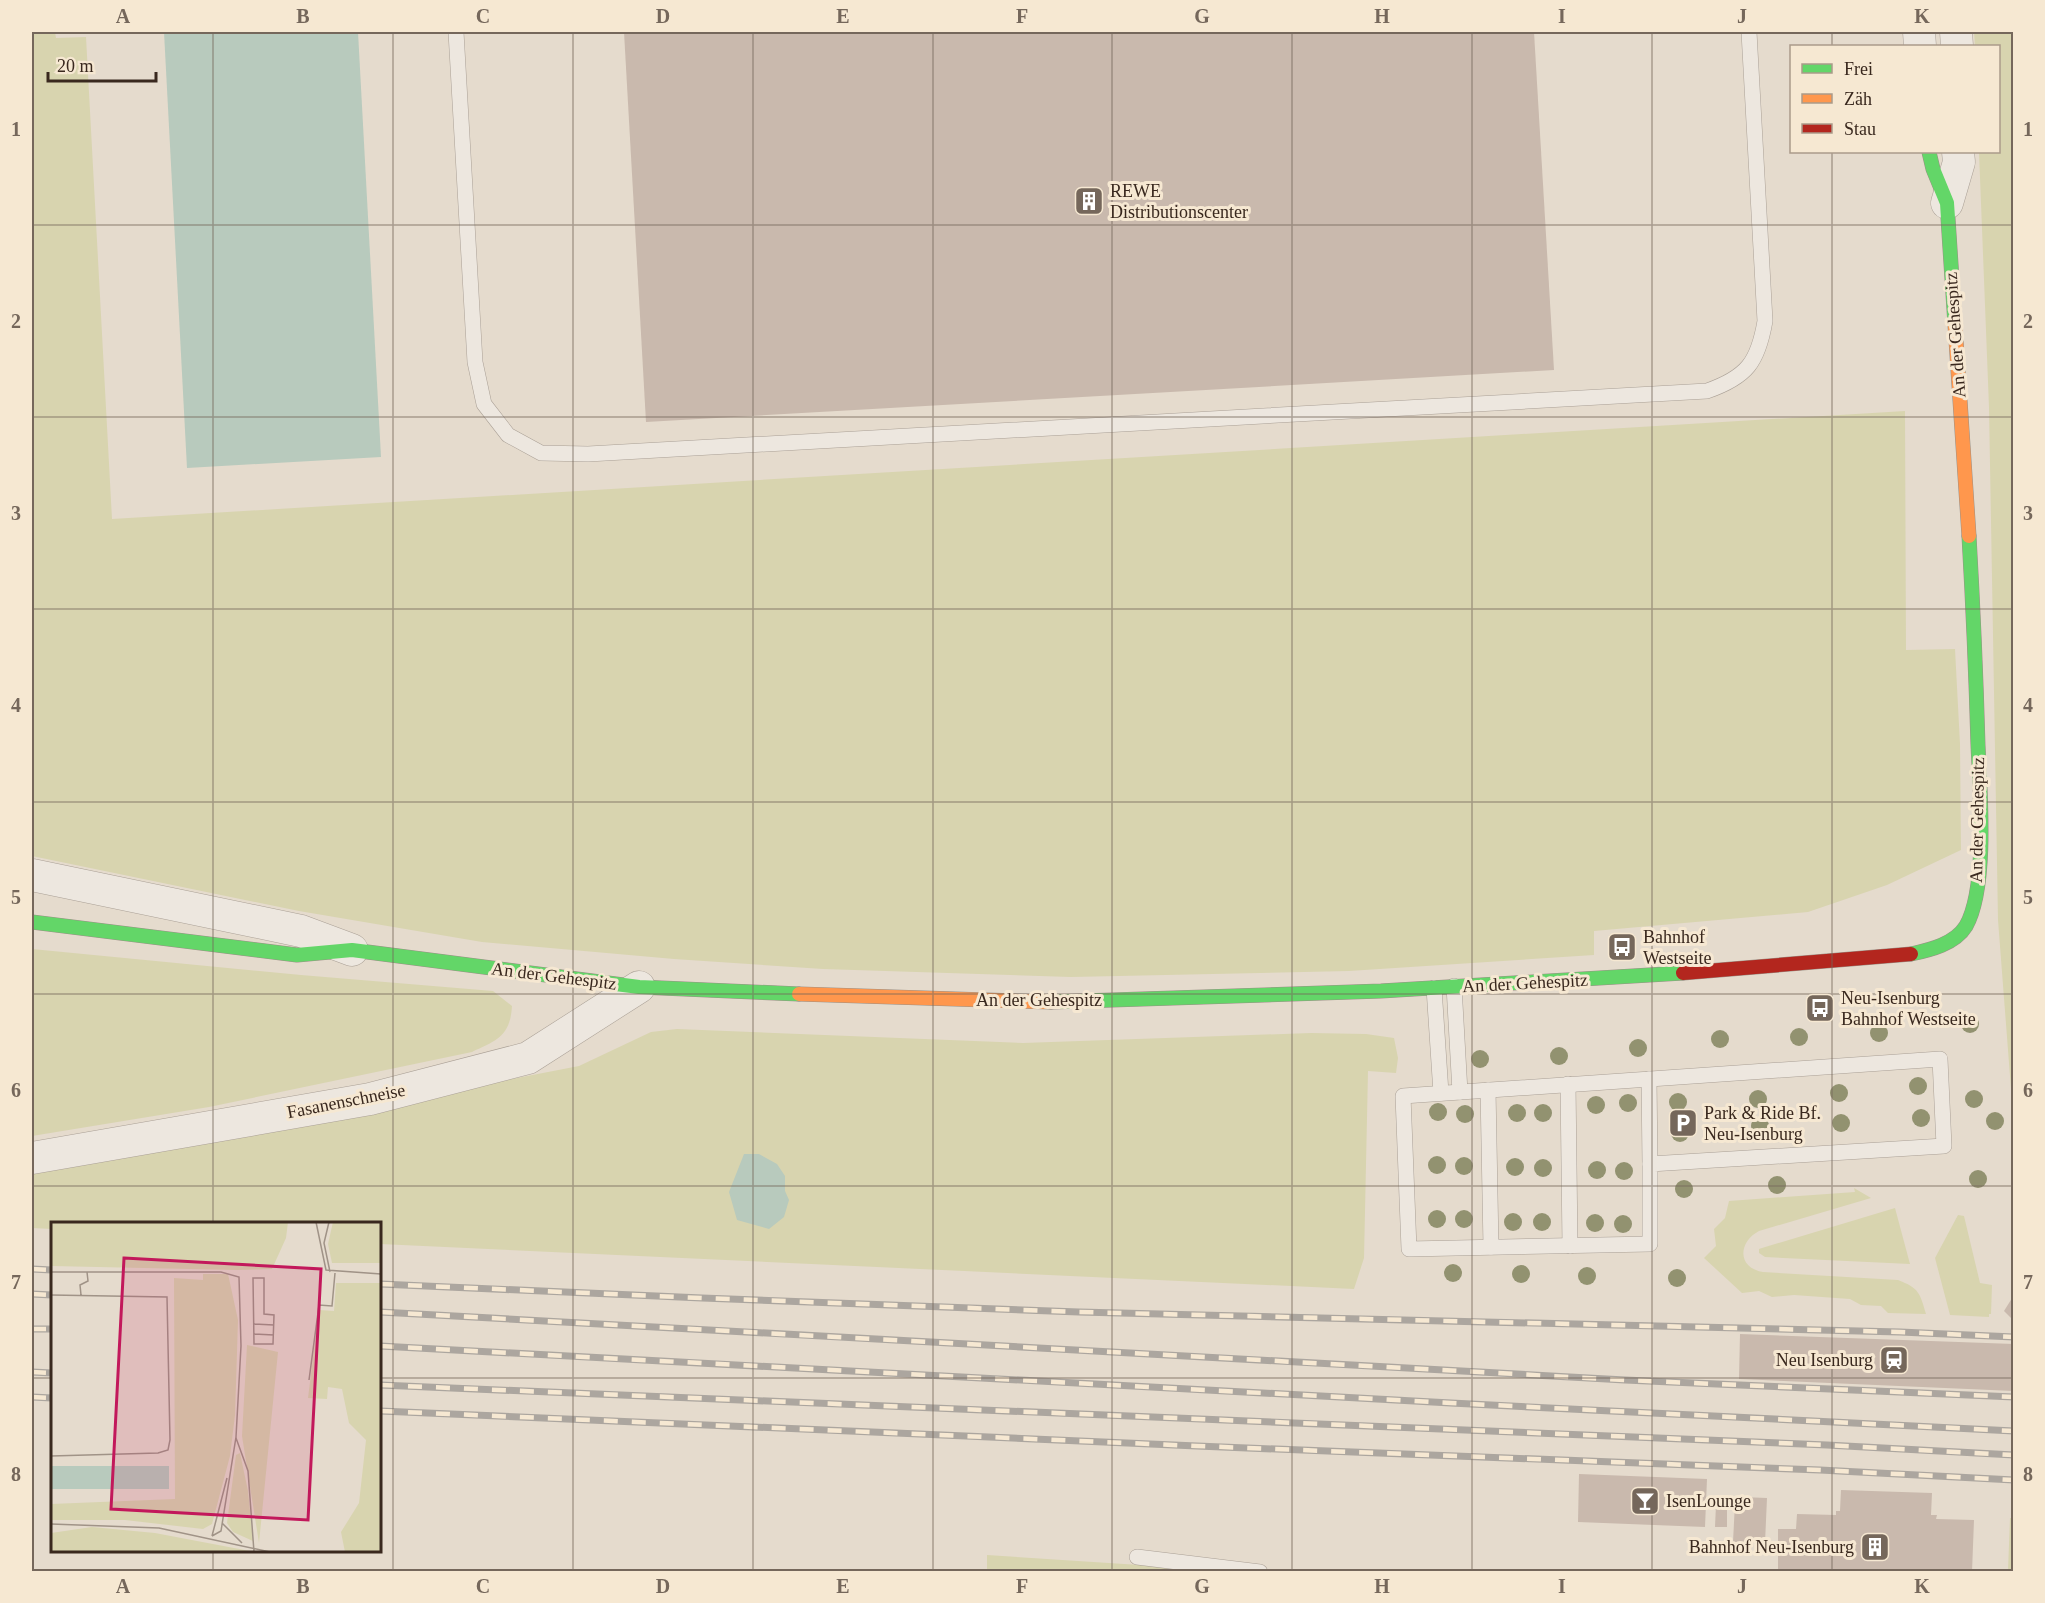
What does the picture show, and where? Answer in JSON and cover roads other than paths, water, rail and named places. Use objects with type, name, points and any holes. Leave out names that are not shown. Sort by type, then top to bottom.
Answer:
[{"type":"street","name":"An der Gehespitz","points":[[32,922],[297,955],[352,950],[639,987],[1061,1002],[1369,992],[1623,978],[1895,956],[1917,953],[1946,943],[1966,926],[1975,903],[1979,793],[1975,649],[1947,204],[1929,153]]},
{"type":"street","points":[[1944,153],[1947,204]]},
{"type":"street","name":"An der Gehespitz","points":[[1947,204],[1959,162],[1958,153]]},
{"type":"street","name":"An der Gehespitz","points":[[32,875],[301,931],[352,950]]},
{"type":"street","name":"Fasanenschneise","points":[[32,1158],[370,1099],[528,1058],[639,987]]},
{"type":"lane","points":[[456,32],[475,362],[484,404],[507,435],[541,453],[588,454],[1695,392],[1707,391],[1728,384],[1747,368],[1761,346],[1765,321],[1749,32]]},
{"type":"lane","points":[[1454,986],[1460,1092]]},
{"type":"lane","points":[[1434,988],[1441,1093]]},
{"type":"lane","points":[[1649,1079],[1650,1244],[1409,1249],[1403,1096],[1568,1084],[1940,1059],[1944,1146],[1650,1164]]},
{"type":"lane","points":[[1568,1084],[1570,1246]]},
{"type":"lane","points":[[1488,1090],[1491,1247]]},
{"type":"lane","points":[[1137,1557],[1260,1572]]},
{"type":"railway","points":[[32,1269],[51,1270]]},
{"type":"railway","points":[[381,1284],[1079,1312],[1900,1332],[2014,1337]]},
{"type":"railway","points":[[32,1294],[51,1295]]},
{"type":"railway","points":[[381,1312],[1625,1380],[2014,1397]]},
{"type":"railway","points":[[32,1329],[51,1329]]},
{"type":"railway","points":[[381,1346],[2014,1431]]},
{"type":"railway","points":[[32,1372],[51,1373]]},
{"type":"railway","points":[[381,1385],[1827,1445],[2014,1455]]},
{"type":"railway","points":[[32,1397],[51,1398]]},
{"type":"railway","points":[[381,1411],[1820,1470],[2014,1480]]},
{"type":"place","name":"REWE Distributionscenter","points":[[1089,201]]},
{"type":"place","name":"Bahnhof Westseite","points":[[1622,947]]},
{"type":"place","name":"Neu-Isenburg Bahnhof Westseite","points":[[1820,1008]]},
{"type":"place","name":"Park & Ride Bf. Neu-Isenburg","points":[[1683,1123]]},
{"type":"place","name":"Neu Isenburg","points":[[1894,1360]]},
{"type":"place","name":"IsenLounge","points":[[1645,1501]]},
{"type":"place","name":"Bahnhof Neu-Isenburg","points":[[1875,1547]]}]
